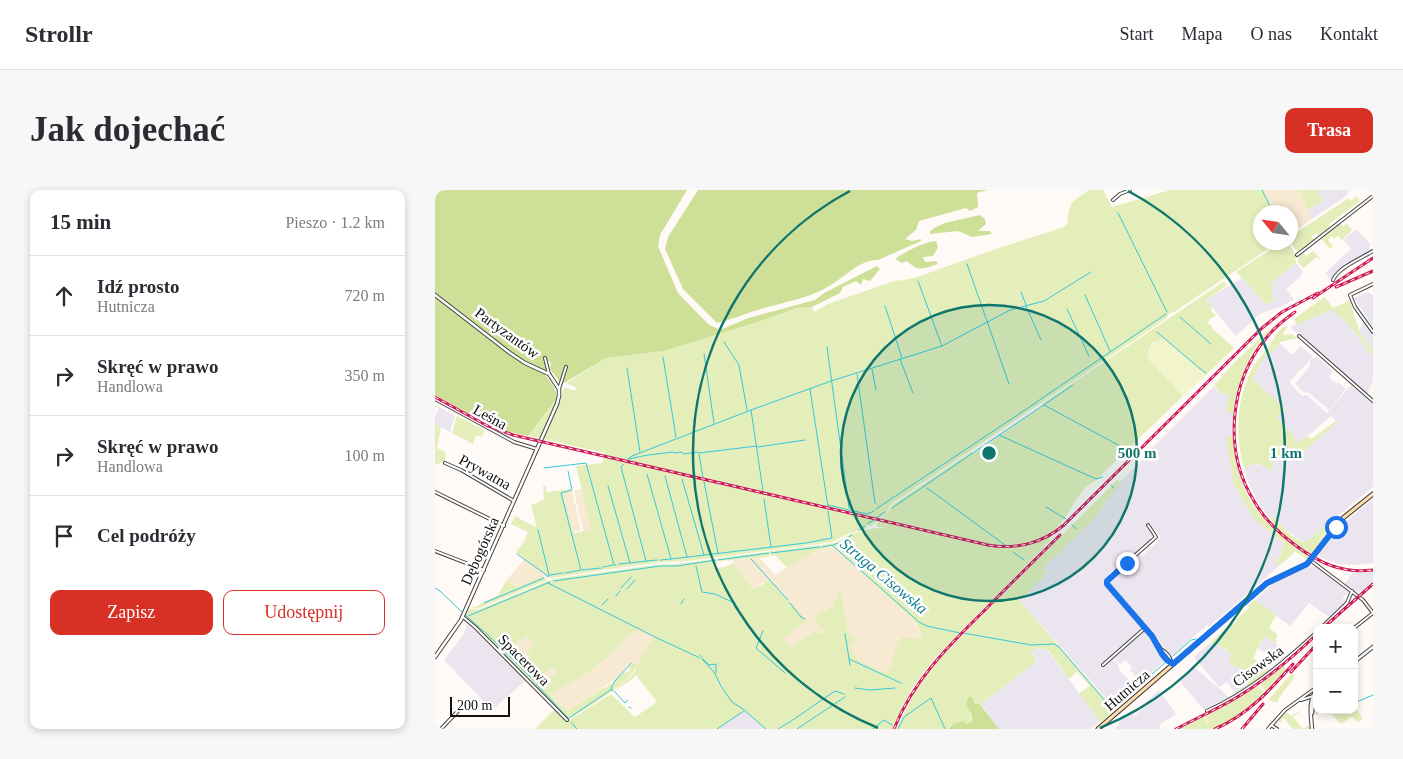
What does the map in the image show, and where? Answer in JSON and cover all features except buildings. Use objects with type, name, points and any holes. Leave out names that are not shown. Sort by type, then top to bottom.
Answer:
[{"type":"main road","name":"Hutnicza","points":[[1098,729],[1172,663],[1267,583],[1303,566],[1310,560],[1343,518],[1373,494]]},
{"type":"street","points":[[1113,200],[1120,194],[1130,190]]},
{"type":"street","points":[[1297,255],[1373,196]]},
{"type":"street","points":[[1333,280],[1343,269],[1373,251]]},
{"type":"street","points":[[1373,284],[1350,295],[1355,307],[1373,332]]},
{"type":"street","name":"Partyzantów","points":[[435,295],[510,353],[525,363],[549,374],[559,389]]},
{"type":"street","points":[[1299,336],[1373,402]]},
{"type":"street","points":[[545,358],[549,374]]},
{"type":"street","points":[[537,449],[558,401],[559,389],[566,368]]},
{"type":"street","name":"Leśna","points":[[435,399],[514,442],[537,449]]},
{"type":"street","name":"Dębogórska","points":[[435,656],[463,617],[537,449]]},
{"type":"street","name":"Prywatna","points":[[445,463],[461,470],[514,501]]},
{"type":"street","points":[[435,492],[504,526]]},
{"type":"street","points":[[1148,526],[1157,536],[1106,583],[1145,628],[1162,654],[1172,663]]},
{"type":"street","points":[[435,552],[484,570]]},
{"type":"street","points":[[1310,560],[1363,600],[1373,613],[1358,625]]},
{"type":"street","points":[[1325,624],[1347,603],[1352,591]]},
{"type":"street","name":"Spacerowa","points":[[463,617],[567,720]]},
{"type":"street","points":[[1103,665],[1145,628]]},
{"type":"street","name":"Cisowska","points":[[1207,711],[1236,696],[1268,675],[1313,636]]},
{"type":"street","points":[[1358,658],[1373,648]]},
{"type":"street","points":[[1268,729],[1285,710],[1313,691]]},
{"type":"street","points":[[1299,701],[1313,696]]},
{"type":"street","points":[[1305,699],[1311,704]]},
{"type":"street","points":[[1312,729],[1311,704],[1313,700]]},
{"type":"street","points":[[1311,714],[1313,704]]},
{"type":"street","points":[[441,729],[459,710]]},
{"type":"street","points":[[1271,725],[1277,729]]},
{"type":"shaded area","points":[[1263,190],[1299,190],[1312,219],[1298,228],[1298,205],[1271,205]]},
{"type":"shaded area","points":[[1316,190],[1349,191],[1345,197],[1312,219],[1308,210],[1323,201]]},
{"type":"shaded area","points":[[1356,229],[1371,245],[1369,247],[1371,250],[1330,278],[1325,273],[1351,249],[1343,240]]},
{"type":"shaded area","points":[[1296,263],[1303,272],[1286,289],[1294,299],[1281,307],[1261,313],[1236,336],[1206,300],[1242,278],[1265,303],[1269,304],[1273,301],[1271,283]]},
{"type":"shaded area","points":[[1367,292],[1373,295],[1373,327],[1354,298]]},
{"type":"shaded area","points":[[1332,308],[1349,325],[1373,356],[1373,381],[1367,394],[1290,327]]},
{"type":"shaded area","points":[[1363,322],[1373,336],[1373,351],[1359,331]]},
{"type":"shaded area","points":[[1280,344],[1293,355],[1300,346],[1313,356],[1310,359],[1317,357],[1333,371],[1329,377],[1346,389],[1329,410],[1308,392],[1304,393],[1295,384],[1310,366],[1310,360],[1289,382],[1302,396],[1307,395],[1327,413],[1351,385],[1373,404],[1373,487],[1306,542],[1301,541],[1286,530],[1274,517],[1270,518],[1259,505],[1245,471],[1247,466],[1251,464],[1265,466],[1270,470],[1272,458],[1284,458],[1290,451],[1294,451],[1337,423],[1331,416],[1299,443],[1277,417],[1286,409],[1252,379],[1263,359]]},
{"type":"shaded area","points":[[1213,387],[1220,393],[1229,395],[1226,412],[1232,412],[1232,436],[1227,436],[1255,520],[1285,543],[1277,563],[1279,566],[1209,627],[1207,625],[1172,656],[1109,584],[1110,579],[1131,561],[1134,563],[1138,559],[1137,556],[1140,554],[1142,556],[1157,542],[1160,536],[1147,522],[1145,524],[1153,535],[1151,539],[1112,571],[1103,583],[1150,636],[1158,654],[1165,661],[1141,682],[1130,670],[1132,668],[1126,660],[1120,664],[1114,658],[1119,666],[1118,668],[1135,687],[1112,705],[1020,601],[1048,572],[1042,571],[1047,564],[1098,515],[1116,486]]},
{"type":"shaded area","points":[[439,407],[455,416],[450,432],[435,424],[435,417]]},
{"type":"shaded area","points":[[581,489],[592,529],[583,531],[574,491]]},
{"type":"shaded area","points":[[572,491],[581,530],[573,532],[563,494]]},
{"type":"shaded area","points":[[1373,499],[1373,563],[1356,565],[1338,564],[1319,555],[1318,553],[1339,527]]},
{"type":"shaded area","points":[[834,545],[913,620],[919,630],[920,639],[893,656],[891,668],[885,673],[851,656],[841,591],[832,607],[813,617],[824,630],[819,635],[815,631],[792,647],[782,639],[807,620],[770,578],[753,589],[733,563],[733,560],[760,558],[775,575],[808,555]]},
{"type":"shaded area","points":[[525,558],[547,575],[518,587],[506,581]]},
{"type":"shaded area","points":[[1311,566],[1316,567],[1343,587],[1352,573],[1373,572],[1373,583],[1359,593],[1349,592],[1342,598],[1347,602],[1329,617],[1309,603],[1290,626],[1255,600],[1276,581]]},
{"type":"shaded area","points":[[468,622],[526,680],[492,710],[444,660],[463,635]]},
{"type":"shaded area","points":[[638,629],[654,637],[637,664],[633,662],[617,678],[567,711],[550,693],[583,676],[608,657]]},
{"type":"shaded area","points":[[527,636],[535,646],[527,652],[530,657],[523,661],[509,648]]},
{"type":"shaded area","points":[[1264,636],[1289,653],[1282,659],[1276,657],[1273,664],[1270,662],[1273,656],[1258,649]]},
{"type":"shaded area","points":[[1211,642],[1218,644],[1231,655],[1232,665],[1240,668],[1249,676],[1247,686],[1235,693],[1227,682],[1219,687],[1194,657]]},
{"type":"shaded area","points":[[1036,648],[1047,650],[1100,721],[1090,729],[999,729],[981,704],[1037,661],[1031,651]]},
{"type":"shaded area","points":[[1193,666],[1229,697],[1204,710],[1178,679]]},
{"type":"shaded area","points":[[554,667],[557,672],[554,682],[547,687],[538,678]]},
{"type":"shaded area","points":[[1159,690],[1176,714],[1159,725],[1161,729],[1114,729],[1131,711],[1137,717],[1136,714],[1146,706],[1146,702]]},
{"type":"shaded area","points":[[744,711],[764,729],[718,729]]},
{"type":"green space","points":[[435,190],[687,190],[660,235],[658,246],[678,293],[708,324],[720,330],[748,318],[815,300],[824,293],[877,266],[880,269],[870,281],[863,279],[861,285],[856,281],[843,287],[840,293],[812,307],[797,308],[664,351],[606,358],[564,383],[559,381],[550,369],[551,362],[548,361],[545,375],[555,389],[556,399],[528,436],[506,431],[486,423],[435,395]]},
{"type":"green space","points":[[698,190],[988,190],[977,193],[978,207],[970,211],[966,208],[919,221],[916,230],[905,239],[912,241],[921,239],[921,241],[853,269],[823,290],[717,323],[683,289],[665,249],[668,237]]},
{"type":"green space","points":[[1089,190],[1103,190],[1112,207],[1170,190],[1263,190],[1271,205],[1253,205],[1253,250],[1267,250],[1174,312],[1168,314],[1167,318],[894,502],[885,514],[871,526],[866,525],[867,528],[865,529],[848,534],[832,542],[687,561],[662,562],[550,578],[516,552],[528,532],[511,524],[515,516],[537,528],[531,505],[544,500],[543,486],[546,487],[547,492],[571,489],[572,491],[563,494],[573,532],[591,529],[576,466],[602,463],[605,453],[543,439],[564,387],[572,390],[577,389],[566,383],[606,358],[664,351],[797,308],[812,307],[814,312],[828,304],[897,280],[917,277],[1064,227],[1067,224],[1070,207]]},
{"type":"green space","points":[[1299,190],[1317,190],[1323,201],[1308,210]]},
{"type":"green space","points":[[1357,196],[1360,201],[1329,224],[1331,228],[1319,237],[1316,233],[1311,236],[1315,241],[1297,252],[1298,231],[1349,198],[1350,201]]},
{"type":"green space","points":[[980,215],[985,219],[986,224],[978,231],[990,231],[992,234],[972,237],[958,231],[930,234],[930,231],[945,223]]},
{"type":"green space","points":[[1340,223],[1343,226],[1347,224],[1352,230],[1342,240],[1338,236],[1334,239],[1331,236],[1328,240],[1333,246],[1330,249],[1321,238]]},
{"type":"green space","points":[[936,241],[938,247],[933,256],[923,257],[925,262],[936,261],[938,264],[919,268],[907,261],[902,263],[895,259],[914,248]]},
{"type":"green space","points":[[1270,250],[1292,250],[1295,254],[1296,263],[1272,283],[1273,301],[1269,304],[1265,303],[1236,272]]},
{"type":"green space","points":[[1313,251],[1320,258],[1317,257],[1303,268],[1298,262],[1299,255],[1303,252],[1306,256]]},
{"type":"green space","points":[[1223,282],[1226,283],[1225,287],[1206,300],[1216,316],[1210,319],[1208,323],[1234,348],[1206,375],[1168,341],[1153,342],[1147,356],[1183,396],[1095,481],[1084,488],[1049,539],[1051,540],[936,657],[911,690],[892,729],[764,729],[744,711],[720,729],[535,729],[554,710],[568,721],[611,694],[635,717],[657,702],[636,675],[613,692],[624,682],[597,702],[567,719],[464,617],[468,609],[478,610],[550,580],[552,581],[552,579],[715,559],[718,562],[715,567],[717,568],[733,563],[753,589],[763,584],[769,578],[807,620],[783,639],[791,647],[815,631],[819,635],[824,631],[813,617],[832,607],[841,590],[848,633],[856,639],[851,644],[852,653],[860,661],[885,673],[891,668],[893,656],[902,637],[920,639],[920,631],[913,620],[834,545],[810,554],[810,556],[787,568],[775,555],[771,556],[770,551],[819,545],[821,547],[821,545],[835,543],[851,534],[887,527],[878,527],[876,525],[894,504],[971,452],[974,454],[1044,405],[1043,403]],"holes":[[[638,629],[654,637],[637,664],[633,662],[629,666],[630,671],[623,673],[613,684],[609,684],[567,711],[550,694],[583,676],[608,657]],[[527,636],[535,646],[527,652],[530,657],[523,661],[509,648]],[[554,667],[557,672],[550,677],[554,682],[547,687],[538,678]]]},
{"type":"green space","points":[[1324,297],[1333,308],[1350,300],[1359,331],[1373,351],[1373,356],[1349,325],[1332,309],[1297,325],[1294,319]]},
{"type":"green space","points":[[1279,322],[1256,347],[1245,367],[1238,388],[1233,434],[1235,457],[1241,479],[1250,500],[1268,523],[1310,557],[1306,560],[1302,555],[1295,552],[1279,566],[1276,563],[1285,543],[1255,520],[1234,485],[1226,436],[1232,436],[1232,413],[1226,412],[1229,395],[1220,393],[1217,388],[1213,387],[1232,365]]},
{"type":"green space","points":[[1285,326],[1288,327],[1283,333],[1284,335],[1291,334],[1297,338],[1280,342],[1263,359],[1252,379],[1286,409],[1277,417],[1299,443],[1307,436],[1311,439],[1334,422],[1338,422],[1299,455],[1294,451],[1290,451],[1284,458],[1272,458],[1273,468],[1269,470],[1262,465],[1256,464],[1247,466],[1245,471],[1241,458],[1238,431],[1243,390],[1254,365]]},
{"type":"green space","points":[[1160,339],[1168,341],[1206,375],[1183,396],[1147,356],[1151,346]]},
{"type":"green space","points":[[556,399],[540,439],[528,436]]},
{"type":"green space","points":[[457,416],[485,430],[482,437],[476,435],[473,444],[452,433]]},
{"type":"green space","points":[[435,424],[441,427],[437,448],[446,453],[445,461],[435,465]]},
{"type":"green space","points":[[1117,480],[1120,482],[1117,485],[1118,487],[1104,504],[1098,515],[1047,564],[1042,570],[1047,570],[1048,572],[1020,601],[1110,705],[1117,709],[1099,722],[1079,693],[1090,686],[1077,672],[1069,679],[1048,650],[1036,648],[1031,652],[1037,661],[981,704],[975,704],[974,699],[970,713],[972,722],[967,724],[963,721],[955,723],[948,729],[896,729],[916,690],[940,658]]},
{"type":"green space","points":[[1274,517],[1288,532],[1301,541],[1306,542],[1327,524],[1323,533],[1328,530],[1317,541],[1330,531],[1312,554],[1283,533],[1270,518]]},
{"type":"green space","points":[[769,552],[770,556],[766,557],[718,560],[718,558]]},
{"type":"green space","points":[[543,576],[547,580],[479,608],[475,609],[470,606],[475,607],[498,595],[506,581],[518,587]]},
{"type":"green space","points":[[1255,600],[1276,615],[1269,628],[1277,634],[1276,644],[1264,636],[1253,658],[1269,670],[1261,678],[1236,694],[1247,686],[1248,676],[1240,668],[1229,664],[1231,654],[1218,644],[1211,642],[1232,623],[1234,624],[1249,608],[1248,605]]},
{"type":"green space","points":[[1284,665],[1286,670],[1266,692],[1260,684]]},
{"type":"green space","points":[[1292,673],[1295,675],[1277,703],[1268,700]]},
{"type":"green space","points":[[1258,686],[1265,693],[1248,709],[1228,723],[1213,729],[1178,729],[1203,716],[1209,726],[1205,716]]},
{"type":"green space","points":[[969,697],[972,697],[975,704],[980,704],[999,729],[948,729],[955,723],[963,721],[967,724],[972,722],[967,704]]},
{"type":"green space","points":[[1300,711],[1293,717],[1303,729],[1293,729],[1284,718],[1281,720],[1281,723],[1278,720],[1286,712],[1291,716]]},
{"type":"green space","points":[[1358,712],[1363,719],[1357,722],[1351,717],[1341,724],[1331,714],[1358,714]]},
{"type":"waterway","points":[[1262,190],[1270,205]]},
{"type":"waterway","points":[[1118,213],[1167,312]]},
{"type":"waterway","points":[[967,264],[1009,384]]},
{"type":"waterway","points":[[628,460],[632,456],[751,410],[831,381],[942,346],[1010,310],[1044,301],[1091,272]]},
{"type":"waterway","points":[[918,281],[942,346]]},
{"type":"waterway","points":[[1021,292],[1026,305]]},
{"type":"waterway","points":[[1085,295],[1110,351]]},
{"type":"waterway","points":[[885,306],[902,358]]},
{"type":"waterway","points":[[1026,306],[1041,340]]},
{"type":"waterway","points":[[1067,309],[1089,356]]},
{"type":"waterway","points":[[1038,401],[1166,314]]},
{"type":"waterway","points":[[1180,317],[1211,344]]},
{"type":"waterway","points":[[1157,332],[1206,373]]},
{"type":"waterway","points":[[724,342],[739,365],[747,410]]},
{"type":"waterway","points":[[827,347],[849,508]]},
{"type":"waterway","points":[[704,354],[714,423]]},
{"type":"waterway","points":[[663,357],[676,437]]},
{"type":"waterway","points":[[900,359],[913,393]]},
{"type":"waterway","points":[[627,368],[640,452]]},
{"type":"waterway","points":[[872,369],[876,390]]},
{"type":"waterway","points":[[857,374],[875,503]]},
{"type":"waterway","points":[[892,508],[1073,385]]},
{"type":"waterway","points":[[810,389],[828,507]]},
{"type":"waterway","points":[[876,509],[1037,402]]},
{"type":"waterway","points":[[1044,405],[1120,446]]},
{"type":"waterway","points":[[751,410],[763,491]]},
{"type":"waterway","points":[[999,435],[1096,479],[1103,477]]},
{"type":"waterway","points":[[758,447],[805,440]]},
{"type":"waterway","points":[[629,459],[673,452],[682,452],[684,454],[699,453],[757,446]]},
{"type":"waterway","points":[[699,454],[703,478]]},
{"type":"waterway","points":[[544,468],[586,463],[614,565],[616,565]]},
{"type":"waterway","points":[[624,464],[621,467],[646,561]]},
{"type":"waterway","points":[[565,573],[581,570],[561,493],[572,490],[568,471]]},
{"type":"waterway","points":[[647,474],[671,559],[660,560]]},
{"type":"waterway","points":[[665,476],[687,557]]},
{"type":"waterway","points":[[682,479],[704,555]]},
{"type":"waterway","points":[[704,482],[718,553]]},
{"type":"waterway","points":[[1111,485],[1114,488]]},
{"type":"waterway","points":[[608,486],[630,563]]},
{"type":"waterway","points":[[927,488],[1005,545]]},
{"type":"waterway","points":[[764,499],[771,547]]},
{"type":"waterway","points":[[828,505],[867,514],[874,511]]},
{"type":"waterway","points":[[1046,507],[1066,519]]},
{"type":"waterway","points":[[671,559],[806,543],[832,538],[828,511]]},
{"type":"waterway","points":[[876,518],[885,512]]},
{"type":"waterway","points":[[867,524],[874,520]]},
{"type":"waterway","points":[[1072,525],[1076,529]]},
{"type":"waterway","points":[[859,530],[865,526]]},
{"type":"waterway","points":[[538,530],[549,575]]},
{"type":"waterway","points":[[833,545],[852,535]]},
{"type":"waterway","name":"Struga Cisowska","points":[[822,547],[832,545],[919,622],[927,626],[960,633]]},
{"type":"waterway","name":"Struga Cisowska","points":[[771,553],[820,547]]},
{"type":"waterway","points":[[1013,552],[1024,560]]},
{"type":"waterway","name":"Struga Cisowska","points":[[718,560],[769,553]]},
{"type":"waterway","points":[[517,554],[548,576]]},
{"type":"waterway","points":[[751,559],[788,600]]},
{"type":"waterway","points":[[619,564],[657,560]]},
{"type":"waterway","name":"Struga Cisowska","points":[[554,581],[716,560]]},
{"type":"waterway","points":[[603,567],[613,565]]},
{"type":"waterway","points":[[696,566],[702,592],[715,594],[732,602]]},
{"type":"waterway","points":[[582,570],[601,568]]},
{"type":"waterway","points":[[547,577],[563,573]]},
{"type":"waterway","points":[[621,588],[631,577]]},
{"type":"waterway","points":[[484,603],[544,578]]},
{"type":"waterway","points":[[627,589],[635,580]]},
{"type":"waterway","name":"Struga Cisowska","points":[[468,616],[550,582]]},
{"type":"waterway","points":[[548,583],[700,658]]},
{"type":"waterway","name":"Struga Cisowska","points":[[435,588],[463,613]]},
{"type":"waterway","points":[[616,596],[620,591]]},
{"type":"waterway","points":[[602,605],[608,599]]},
{"type":"waterway","points":[[681,604],[684,599]]},
{"type":"waterway","points":[[790,603],[801,617],[805,619]]},
{"type":"waterway","points":[[465,615],[535,682]]},
{"type":"waterway","points":[[763,631],[756,648],[785,673]]},
{"type":"waterway","name":"Struga Cisowska","points":[[963,633],[1031,645],[1054,644],[1059,647],[1108,704],[1113,707],[1166,662]]},
{"type":"waterway","points":[[845,634],[850,665]]},
{"type":"waterway","name":"Struga Cisowska","points":[[1173,656],[1191,640],[1196,639]]},
{"type":"waterway","points":[[702,659],[714,672],[732,702],[766,729]]},
{"type":"waterway","points":[[703,659],[709,665],[716,664],[716,673]]},
{"type":"waterway","points":[[849,659],[901,683]]},
{"type":"waterway","points":[[611,690],[614,682],[631,663]]},
{"type":"waterway","points":[[536,684],[568,718]]},
{"type":"waterway","points":[[855,688],[870,690],[895,688]]},
{"type":"waterway","points":[[569,718],[609,691]]},
{"type":"waterway","points":[[614,691],[625,703],[628,700]]},
{"type":"waterway","points":[[778,729],[835,691],[844,694]]},
{"type":"waterway","name":"Struga Cisowska","points":[[1358,701],[1373,695]]},
{"type":"waterway","points":[[797,729],[845,697]]},
{"type":"waterway","points":[[898,729],[904,717],[931,698],[945,729]]},
{"type":"waterway","points":[[717,729],[744,711]]},
{"type":"waterway","points":[[873,729],[884,720],[892,725]]},
{"type":"waterway","points":[[571,722],[577,729]]},
{"type":"railway","points":[[1313,298],[1373,258]]},
{"type":"railway","points":[[1336,287],[1373,271]]},
{"type":"railway","points":[[435,397],[486,425],[513,435],[988,545],[1019,546],[1038,541],[1064,525],[1262,328],[1282,312],[1318,293]]},
{"type":"railway","points":[[1295,312],[1273,330],[1254,355],[1238,395],[1234,439],[1244,481],[1262,514],[1289,540],[1304,551],[1322,562],[1341,569],[1373,570]]},
{"type":"railway","points":[[894,729],[911,695],[933,665],[957,637],[1060,535]]},
{"type":"railway","points":[[1328,624],[1373,584]]},
{"type":"railway","points":[[1176,729],[1227,703],[1256,685],[1313,638]]},
{"type":"railway","points":[[1291,672],[1313,648]]},
{"type":"railway","points":[[1215,729],[1238,717],[1248,709],[1293,664]]},
{"type":"railway","points":[[1242,729],[1263,704]]},
{"type":"route","points":[[1127,563],[1107,581],[1107,584],[1152,636],[1162,654],[1173,664],[1271,580],[1307,564],[1336,527]]}]
